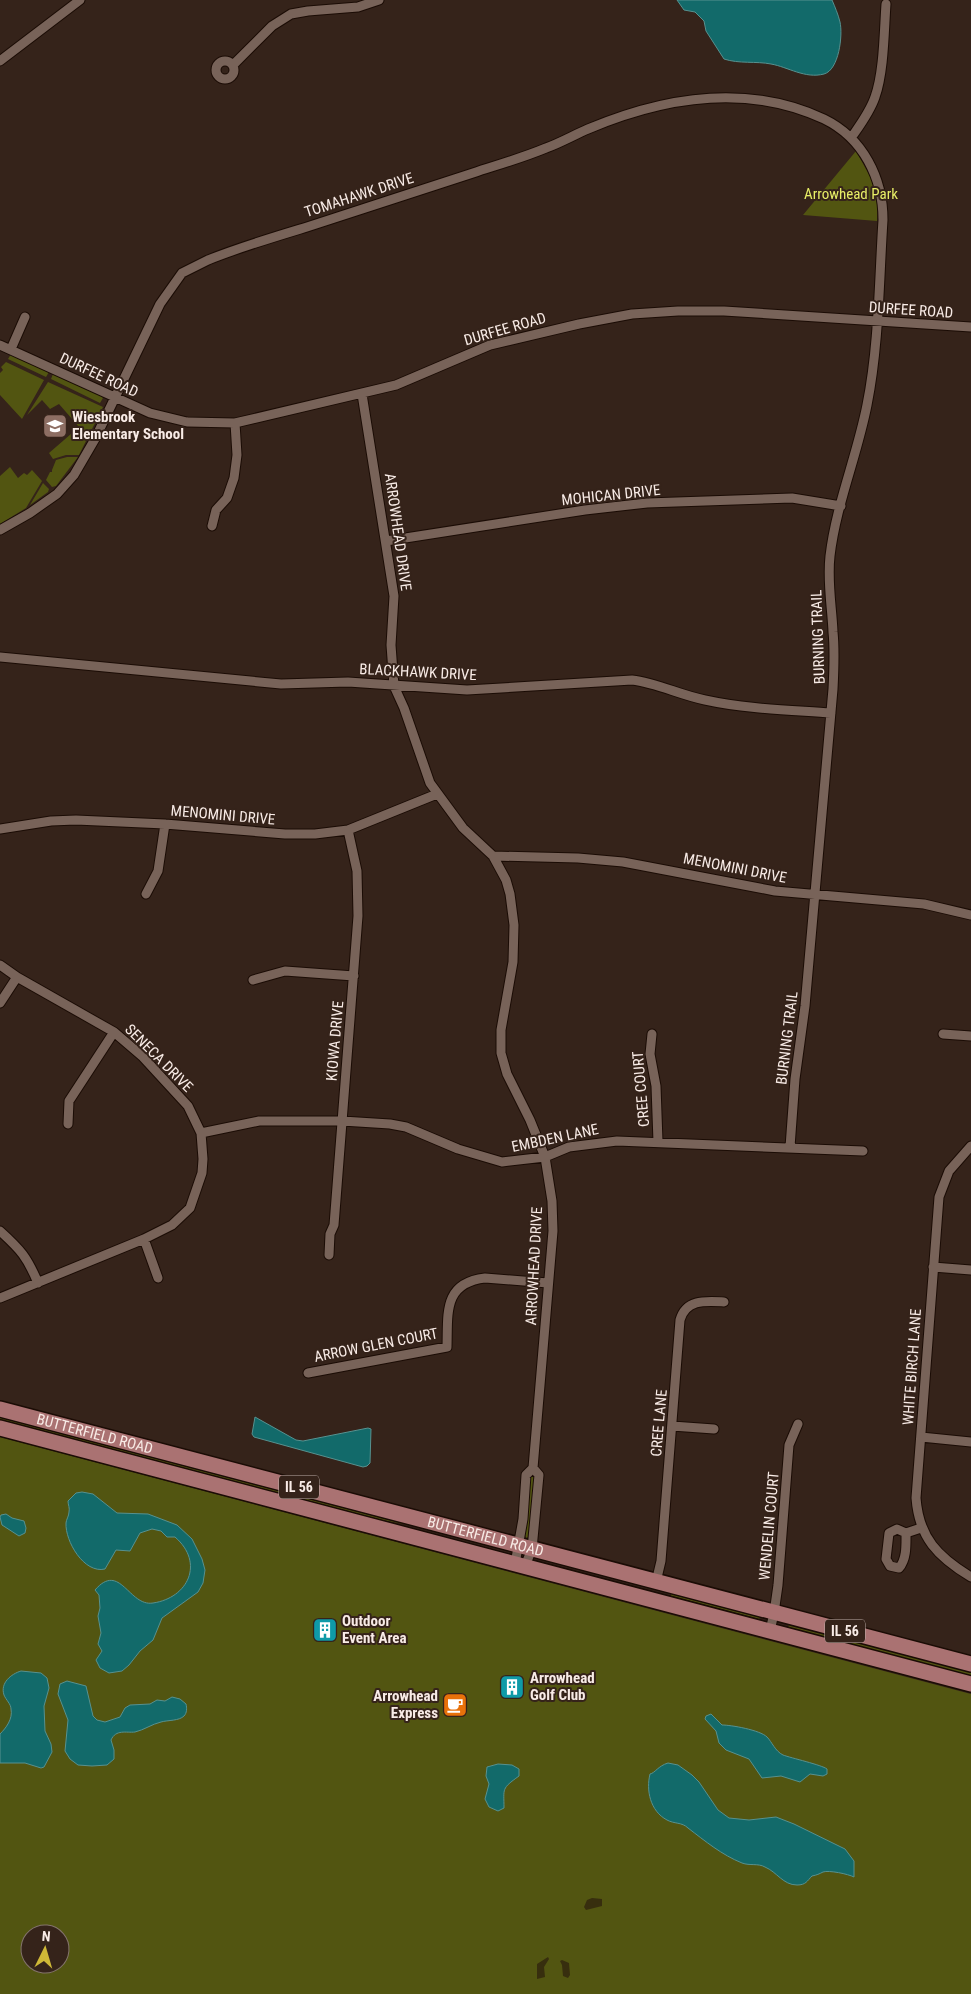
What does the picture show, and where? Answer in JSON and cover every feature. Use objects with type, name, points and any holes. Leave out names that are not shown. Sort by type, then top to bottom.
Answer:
[{"type":"main road","name":"BUTTERFIELD ROAD","points":[[0,1409],[971,1664]]},
{"type":"main road","name":"BUTTERFIELD ROAD","points":[[0,1428],[971,1684]]},
{"type":"street","points":[[0,61],[80,0]]},
{"type":"street","points":[[233,65],[272,26],[291,14],[358,7],[380,0]]},
{"type":"street","points":[[851,138],[868,113],[878,87],[886,4]]},
{"type":"street","name":"TOMAHAWK DRIVE","points":[[0,530],[30,513],[56,494],[74,475],[95,439],[160,304],[182,273],[222,254],[528,155],[617,118],[676,102],[717,97],[765,100],[810,113],[828,122],[851,138]]},
{"type":"street","name":"BURNING TRAIL","points":[[790,1147],[793,1102],[805,1006],[831,713],[834,656],[829,568],[833,535],[867,406],[877,321],[883,207],[881,192],[872,166],[851,138]]},
{"type":"street","name":"DURFEE ROAD","points":[[0,345],[163,417],[198,423],[235,423],[362,394],[416,378],[463,355],[490,345],[624,315],[699,310],[971,327]]},
{"type":"street","points":[[11,350],[25,317]]},
{"type":"street","name":"ARROWHEAD DRIVE","points":[[362,394],[394,596],[390,645],[394,686],[404,708],[430,783],[463,828],[493,856],[506,880],[510,894],[514,925],[513,962],[501,1030],[501,1053],[507,1074],[530,1120],[545,1157],[553,1216],[533,1468],[526,1475],[523,1519],[525,1547],[520,1565]]},
{"type":"street","points":[[212,526],[216,510],[227,498],[234,478],[237,455],[235,423]]},
{"type":"street","name":"MOHICAN DRIVE","points":[[386,541],[585,510],[647,503],[792,498],[841,506]]},
{"type":"street","name":"BLACKHAWK DRIVE","points":[[0,657],[281,684],[337,682],[466,690],[632,680],[650,683],[688,696],[716,702],[831,713]]},
{"type":"street","name":"MENOMINI DRIVE","points":[[0,829],[51,821],[76,820],[165,824],[285,834],[315,834],[348,830],[437,794]]},
{"type":"street","points":[[146,894],[158,871],[165,824]]},
{"type":"street","name":"KIOWA DRIVE","points":[[329,1255],[330,1234],[334,1225],[358,916],[357,871],[348,830]]},
{"type":"street","name":"MENOMINI DRIVE","points":[[493,856],[578,858],[623,862],[664,868],[756,888],[924,904],[971,915]]},
{"type":"street","name":"SENECA DRIVE","points":[[0,965],[17,977],[114,1032],[142,1056],[172,1087],[188,1106],[202,1133],[202,1173],[190,1208],[172,1225],[144,1239],[0,1298]]},
{"type":"street","points":[[253,980],[281,971],[354,976]]},
{"type":"street","points":[[0,1003],[17,977]]},
{"type":"street","points":[[68,1124],[68,1101],[114,1032]]},
{"type":"street","name":"CREE COURT","points":[[652,1034],[650,1054],[656,1086],[658,1142]]},
{"type":"street","points":[[943,1034],[971,1036]]},
{"type":"street","name":"EMBDEN LANE","points":[[202,1133],[258,1121],[342,1121],[400,1125],[443,1144],[495,1161],[510,1162],[545,1157],[569,1147],[588,1143],[617,1141],[863,1151]]},
{"type":"street","name":"WHITE BIRCH LANE","points":[[971,1146],[952,1167],[941,1190],[933,1267],[916,1498],[921,1528],[929,1541],[945,1560],[971,1577]]},
{"type":"street","points":[[0,1231],[20,1249],[27,1259],[38,1283]]},
{"type":"street","points":[[144,1239],[158,1278]]},
{"type":"street","points":[[933,1267],[971,1270]]},
{"type":"street","name":"ARROW GLEN COURT","points":[[308,1373],[447,1346],[449,1303],[461,1285],[476,1279],[548,1283]]},
{"type":"street","name":"CREE LANE","points":[[656,1582],[661,1561],[682,1313],[693,1303],[724,1302]]},
{"type":"street","name":"WENDELIN COURT","points":[[770,1631],[774,1613],[789,1445],[798,1424]]},
{"type":"street","points":[[672,1426],[714,1429]]},
{"type":"street","points":[[921,1437],[971,1442]]},
{"type":"street","name":"ARROWHEAD DRIVE","points":[[520,1565],[539,1475],[533,1468]]},
{"type":"street","points":[[906,1533],[921,1528]]},
{"type":"green space","name":"Arrowhead Park","points":[[856,151],[872,180],[878,200],[877,221],[803,215]]},
{"type":"green space","points":[[11,354],[49,372],[46,377],[8,359]]},
{"type":"green space","points":[[6,362],[44,380],[22,419],[0,395],[0,373],[3,370],[1,367]]},
{"type":"green space","points":[[53,374],[103,398],[100,403],[51,379]]},
{"type":"green space","points":[[48,382],[103,407],[79,455],[66,455],[53,459],[49,453],[79,427],[59,404],[50,409],[42,400],[27,415]]},
{"type":"green space","points":[[78,457],[56,486],[52,487],[46,480],[50,472],[52,472],[56,460]]},
{"type":"green space","points":[[10,467],[18,478],[24,473],[27,475],[32,470],[42,481],[26,508],[0,524],[0,476]]},
{"type":"green space","points":[[43,483],[49,489],[48,492],[30,505]]},
{"type":"green space","points":[[0,1414],[435,1530],[330,1510],[0,1423]]},
{"type":"green space","points":[[0,1437],[971,1694],[971,1994],[0,1994]]},
{"type":"green space","points":[[535,1474],[530,1536],[526,1538],[530,1475]]},
{"type":"green space","points":[[671,1593],[717,1602],[761,1616],[759,1619],[671,1596]]},
{"type":"green space","points":[[789,1623],[971,1669],[971,1679],[788,1629]]},
{"type":"sand","points":[[592,1898],[602,1899],[602,1906],[586,1910],[584,1907],[587,1900]]},
{"type":"sand","points":[[548,1957],[549,1959],[544,1967],[545,1977],[537,1979],[537,1964]]},
{"type":"sand","points":[[560,1961],[569,1963],[570,1975],[568,1978],[563,1976]]},
{"type":"water","points":[[677,0],[832,0],[841,28],[839,51],[829,71],[817,75],[803,74],[777,65],[724,59],[706,31],[704,21],[695,12],[684,10]]},
{"type":"water","points":[[255,1417],[296,1440],[303,1441],[368,1428],[371,1429],[370,1463],[363,1467],[254,1437],[252,1434]]},
{"type":"water","points":[[76,1493],[93,1494],[117,1513],[148,1514],[177,1525],[192,1539],[205,1570],[203,1583],[198,1592],[162,1618],[153,1640],[122,1671],[109,1673],[100,1668],[96,1660],[102,1651],[98,1644],[101,1633],[98,1616],[100,1608],[99,1595],[95,1590],[104,1582],[111,1580],[118,1582],[137,1599],[145,1602],[153,1603],[165,1600],[183,1587],[188,1578],[189,1558],[184,1547],[175,1537],[167,1537],[161,1531],[152,1529],[140,1533],[130,1551],[116,1550],[105,1569],[97,1569],[90,1566],[77,1555],[72,1547],[66,1522],[69,1515],[68,1501]]},
{"type":"water","points":[[6,1514],[12,1518],[24,1521],[25,1533],[19,1536],[2,1525],[0,1517]]},
{"type":"water","points":[[21,1671],[41,1673],[47,1678],[49,1688],[44,1706],[45,1731],[51,1744],[52,1752],[44,1767],[41,1768],[25,1763],[0,1763],[0,1734],[5,1729],[11,1716],[10,1705],[3,1691],[7,1680]]},
{"type":"water","points":[[67,1681],[86,1686],[93,1716],[97,1720],[105,1722],[120,1717],[125,1708],[130,1705],[150,1704],[157,1700],[165,1701],[172,1697],[180,1699],[186,1704],[187,1709],[184,1716],[179,1719],[158,1723],[135,1732],[116,1734],[111,1740],[114,1759],[107,1765],[78,1765],[70,1759],[65,1751],[68,1720],[58,1694],[60,1684]]},
{"type":"water","points":[[711,1714],[722,1725],[745,1728],[763,1734],[783,1755],[824,1767],[827,1769],[827,1774],[823,1776],[810,1774],[800,1782],[781,1776],[762,1778],[749,1759],[726,1750],[719,1743],[716,1731],[705,1719],[706,1716]]},
{"type":"water","points":[[668,1763],[678,1765],[692,1775],[718,1810],[729,1818],[749,1820],[776,1817],[845,1849],[854,1861],[854,1877],[823,1872],[812,1876],[802,1884],[788,1883],[769,1869],[735,1860],[686,1826],[667,1820],[653,1806],[649,1793],[649,1780],[650,1774]]},
{"type":"water","points":[[498,1764],[512,1765],[519,1769],[519,1776],[506,1787],[504,1808],[498,1811],[489,1807],[485,1799],[489,1784],[486,1776],[487,1767]]},
{"type":"place","name":"Wiesbrook Elementary School","points":[[55,426]]},
{"type":"place","name":"Outdoor Event Area","points":[[325,1630]]},
{"type":"place","name":"Arrowhead Golf Club","points":[[512,1687]]},
{"type":"place","name":"Arrowhead Express","points":[[455,1705]]}]
